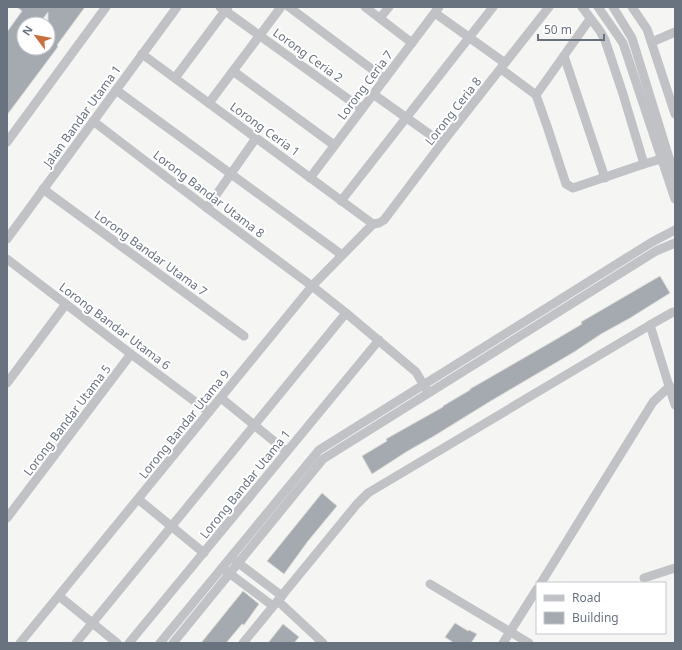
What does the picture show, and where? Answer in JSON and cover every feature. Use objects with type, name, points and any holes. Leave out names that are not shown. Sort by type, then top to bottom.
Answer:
[{"type":"street","points":[[7,142],[106,7]]},
{"type":"street","name":"Jalan Bandar Utama 1","points":[[7,239],[177,7]]},
{"type":"street","points":[[209,103],[281,7]]},
{"type":"street","points":[[289,7],[385,79]]},
{"type":"street","points":[[365,7],[412,43]]},
{"type":"street","points":[[380,18],[389,7]]},
{"type":"street","points":[[341,201],[493,7]]},
{"type":"street","name":"Lorong Ceria 8","points":[[372,224],[384,220],[442,143],[549,7]]},
{"type":"street","points":[[582,7],[605,40],[644,164]]},
{"type":"street","points":[[598,7],[623,43],[641,86],[675,177]]},
{"type":"street","points":[[613,7],[632,38],[641,86],[661,159],[675,199]]},
{"type":"street","points":[[632,7],[647,29],[675,114]]},
{"type":"street","points":[[175,78],[225,8]]},
{"type":"street","name":"Lorong Ceria 2","points":[[225,8],[362,109]]},
{"type":"street","points":[[437,10],[536,95],[548,126],[566,184],[573,188],[661,159]]},
{"type":"street","name":"Lorong Ceria 7","points":[[310,178],[437,10]]},
{"type":"street","points":[[536,95],[590,19]]},
{"type":"street","points":[[652,42],[675,32]]},
{"type":"street","name":"Lorong Ceria 1","points":[[142,54],[372,224]]},
{"type":"street","points":[[564,56],[605,178]]},
{"type":"street","points":[[233,71],[334,145]]},
{"type":"street","points":[[116,90],[342,255]]},
{"type":"street","points":[[373,94],[442,143]]},
{"type":"street","name":"Lorong Bandar Utama 8","points":[[93,121],[346,313],[416,372],[428,393]]},
{"type":"street","points":[[207,208],[256,138]]},
{"type":"street","name":"Lorong Bandar Utama 7","points":[[43,189],[244,336]]},
{"type":"street","name":"Lorong Bandar Utama 9","points":[[20,643],[312,286],[372,224]]},
{"type":"street","points":[[173,643],[229,574],[234,560],[319,450],[652,242],[675,230]]},
{"type":"street","points":[[160,643],[222,568],[234,560],[323,459],[656,251],[675,243]]},
{"type":"street","name":"Lorong Bandar Utama 6","points":[[7,259],[209,412]]},
{"type":"street","points":[[7,383],[66,304]]},
{"type":"street","points":[[243,643],[357,504],[368,493],[673,312]]},
{"type":"street","points":[[76,643],[346,313]]},
{"type":"street","points":[[650,325],[674,399]]},
{"type":"street","name":"Lorong Bandar Utama 1","points":[[129,643],[379,340]]},
{"type":"street","name":"Lorong Bandar Utama 5","points":[[7,518],[131,354]]},
{"type":"street","points":[[542,582],[653,402],[670,386]]},
{"type":"street","points":[[220,398],[286,452]]},
{"type":"street","points":[[138,499],[204,553]]},
{"type":"street","points":[[234,560],[252,573],[278,601],[323,643]]},
{"type":"street","points":[[222,568],[243,584],[278,601]]},
{"type":"street","points":[[644,578],[675,568]]},
{"type":"street","points":[[243,584],[252,573]]},
{"type":"street","points":[[430,584],[529,643]]},
{"type":"street","points":[[503,643],[536,591]]},
{"type":"street","points":[[58,596],[117,643]]},
{"type":"building","points":[[17,7],[85,7],[57,45],[56,49],[56,16],[48,16],[48,12],[45,16],[18,16],[22,11]]},
{"type":"building","points":[[16,19],[16,56],[51,56],[7,115],[7,32]]},
{"type":"building","points":[[660,276],[670,293],[372,474],[362,456],[387,441],[386,439],[443,407],[470,389],[582,324],[581,322]]},
{"type":"building","points":[[322,493],[337,506],[308,541],[284,574],[267,561]]},
{"type":"building","points":[[243,591],[259,604],[244,625],[242,624],[226,643],[201,643]]},
{"type":"building","points":[[455,623],[468,631],[469,630],[477,634],[471,643],[454,643],[445,637]]},
{"type":"building","points":[[283,624],[299,637],[294,643],[268,643]]}]
